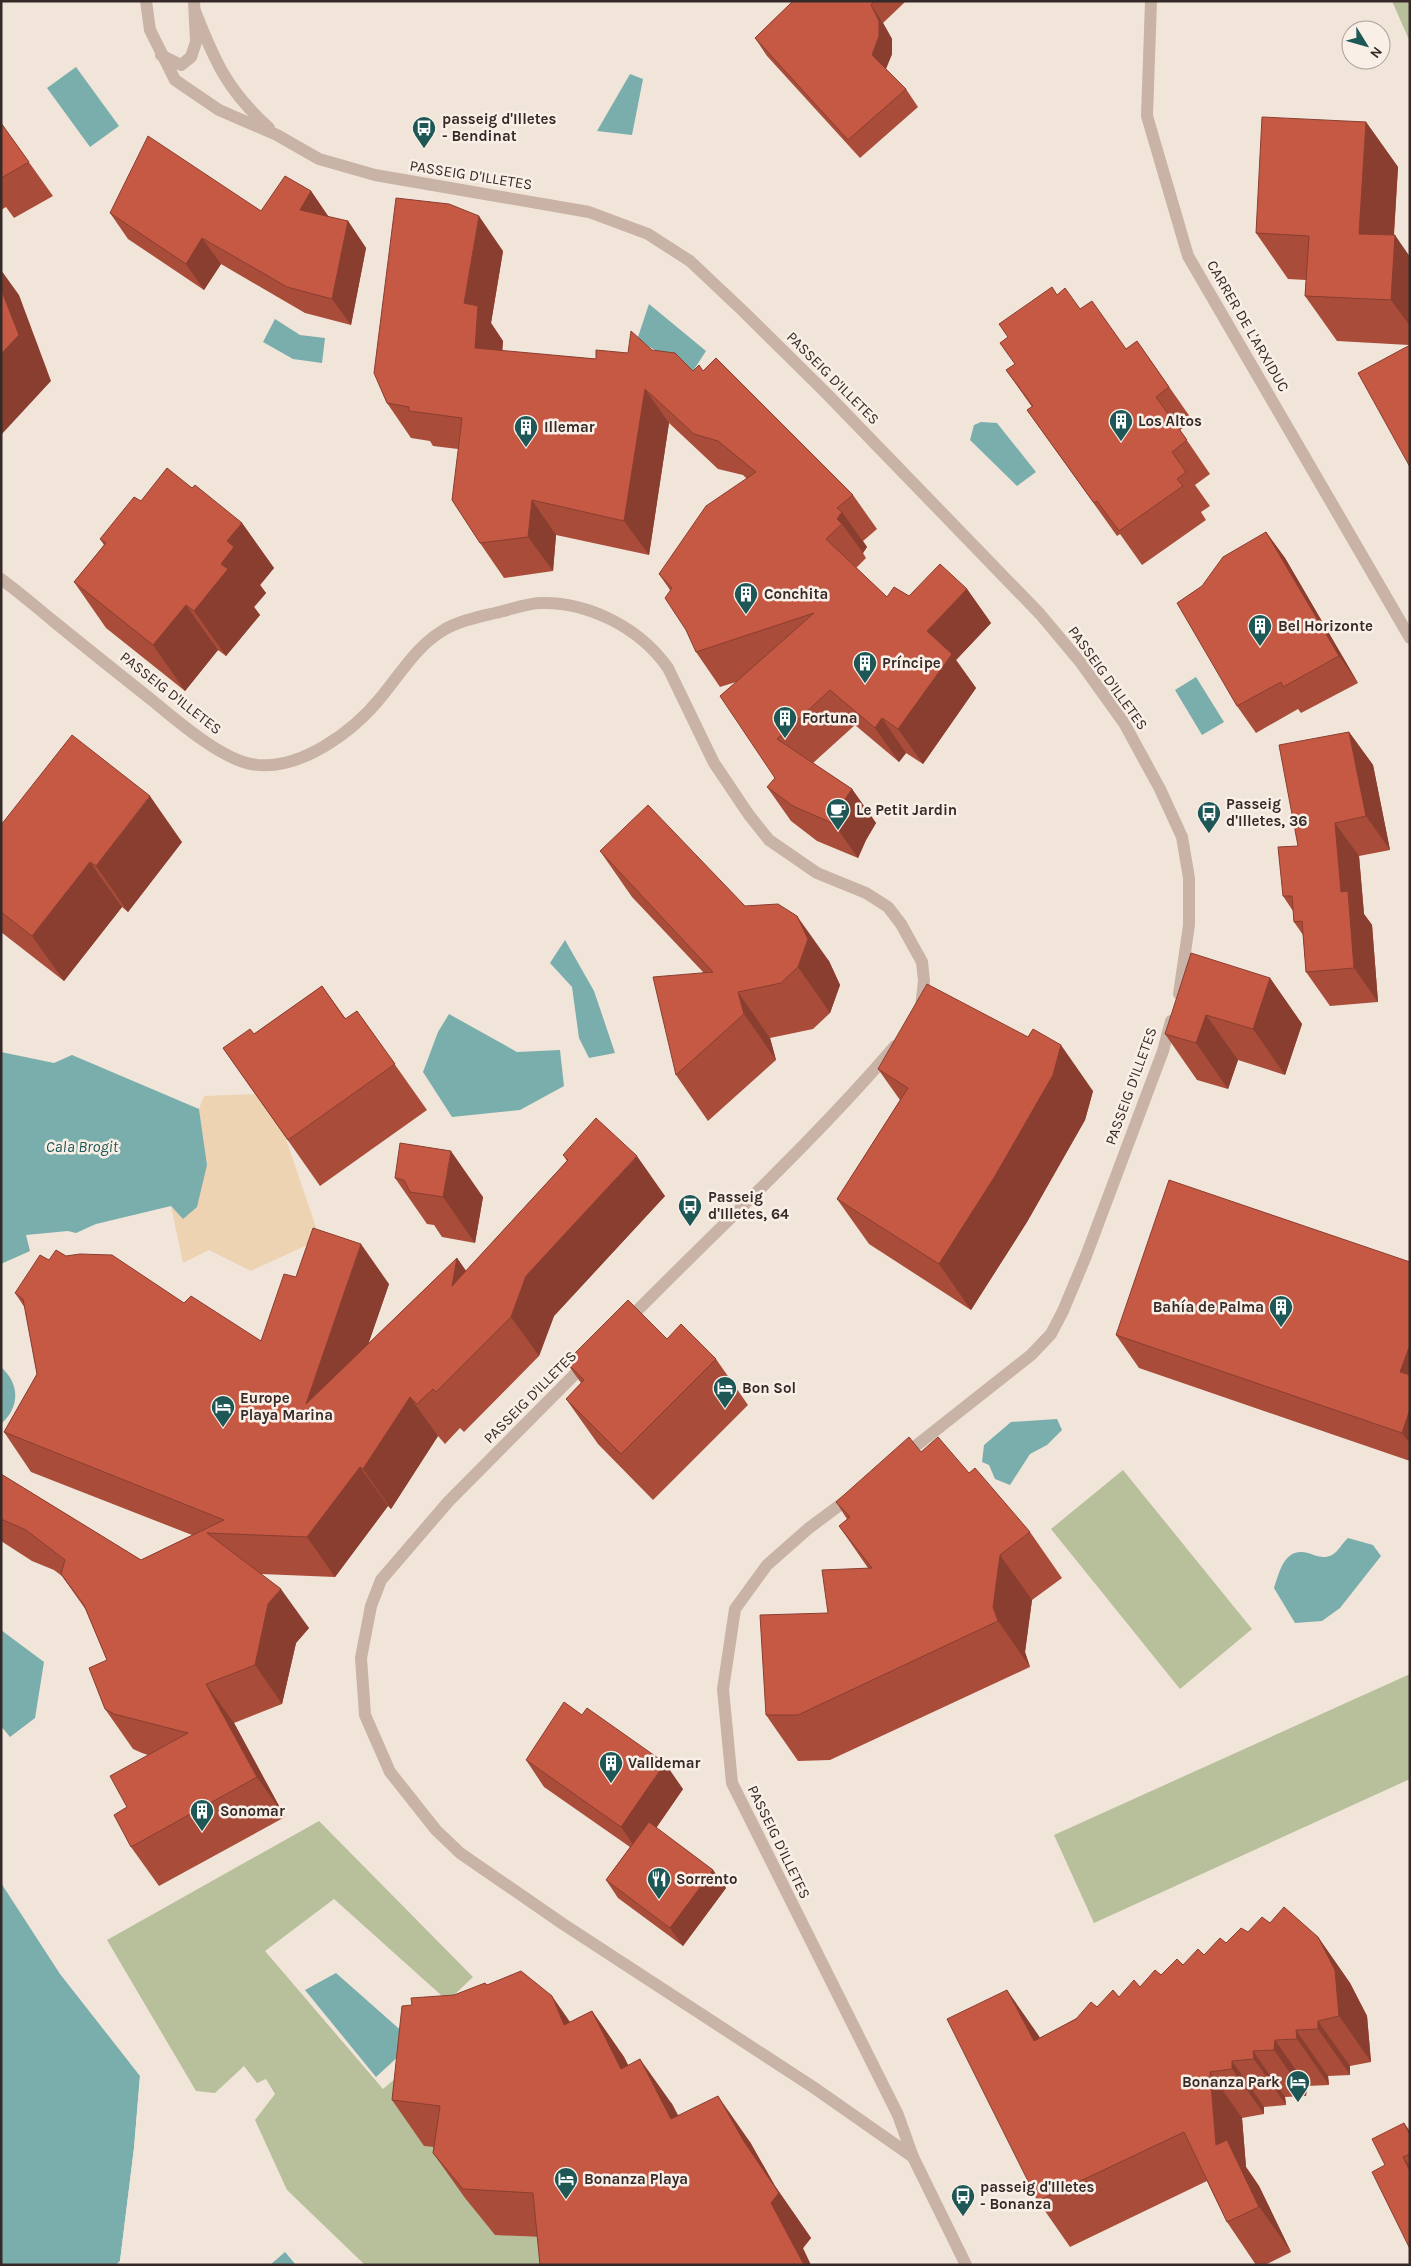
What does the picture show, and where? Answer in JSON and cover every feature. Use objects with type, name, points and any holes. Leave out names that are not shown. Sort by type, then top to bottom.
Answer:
[{"type":"street","name":"PASSEIG D'ILLETES","points":[[146,1],[150,30],[175,80],[219,110],[277,135],[319,159],[375,175],[589,212],[648,234],[690,261],[826,393],[1040,614],[1081,663],[1124,724],[1172,814],[1182,838],[1189,878],[1189,925],[1182,981],[1163,1051],[1067,1302],[1051,1334],[1031,1355],[896,1461]]},
{"type":"street","name":"CARRER DE L'ARXIDUC","points":[[1151,1],[1147,116],[1188,256],[1410,638]]},
{"type":"street","points":[[161,55],[182,65],[191,58],[196,42],[194,6]]},
{"type":"street","points":[[194,6],[210,50],[228,84],[252,112],[277,135]]},
{"type":"street","name":"PASSEIG D'ILLETES","points":[[1,579],[203,741],[250,764],[275,766],[300,759],[344,732],[380,698],[416,651],[443,630],[470,618],[538,603],[569,606],[618,623],[659,655],[668,668],[714,764],[749,815],[769,840],[816,873],[866,893],[888,907],[902,924],[922,962],[924,981],[922,1004],[916,1018]]},
{"type":"street","points":[[616,1332],[710,1237],[773,1178],[901,1038]]},
{"type":"street","name":"PASSEIG D'ILLETES","points":[[595,1353],[448,1502],[381,1580],[371,1606],[361,1658],[365,1715],[390,1772],[436,1830],[460,1853],[563,1924],[813,2087],[913,2157]]},
{"type":"street","name":"PASSEIG D'ILLETES","points":[[865,1485],[810,1528],[768,1565],[735,1609],[725,1664],[723,1698],[732,1782],[898,2115],[913,2157],[966,2265]]},
{"type":"green space","points":[[1392,1],[1410,1],[1410,42]]},
{"type":"green space","points":[[1123,1470],[1252,1629],[1180,1689],[1051,1529]]},
{"type":"green space","points":[[1410,1674],[1410,1779],[1094,1923],[1054,1835]]},
{"type":"green space","points":[[319,1821],[473,1977],[455,1994],[461,2013],[334,1899],[265,1951],[383,2089],[422,2056],[472,2152],[565,2238],[568,2265],[365,2265],[287,2190],[255,2120],[275,2094],[266,2079],[257,2083],[244,2066],[215,2093],[196,2091],[107,1940]]},
{"type":"sand","points":[[255,1094],[285,1136],[320,1239],[251,1271],[209,1250],[183,1263],[171,1206],[183,1219],[207,1165],[199,1109],[204,1096]]},
{"type":"water","points":[[76,67],[119,126],[90,147],[47,88]]},
{"type":"water","points":[[630,74],[643,79],[632,135],[597,131]]},
{"type":"water","points":[[649,304],[706,351],[693,371],[637,340]]},
{"type":"water","points":[[275,319],[300,335],[325,338],[322,363],[293,359],[263,342]]},
{"type":"water","points":[[981,422],[997,423],[1036,472],[1017,486],[970,440],[974,425]]},
{"type":"water","points":[[1196,677],[1224,722],[1202,735],[1175,690]]},
{"type":"water","points":[[565,940],[594,991],[615,1053],[589,1058],[579,1038],[572,987],[550,963]]},
{"type":"water","points":[[449,1014],[517,1052],[560,1050],[564,1086],[520,1110],[452,1117],[423,1072],[438,1032]]},
{"type":"water","name":"Cala Brogit","points":[[1,1052],[54,1063],[72,1055],[199,1109],[207,1165],[197,1207],[183,1219],[171,1206],[96,1224],[76,1233],[68,1231],[26,1235],[30,1251],[1,1264]]},
{"type":"water","points":[[1,1367],[12,1381],[15,1396],[12,1410],[1,1424]]},
{"type":"water","points":[[1057,1419],[1062,1430],[1047,1445],[1030,1454],[1010,1485],[995,1479],[989,1465],[982,1462],[984,1445],[1011,1422]]},
{"type":"water","points":[[1348,1538],[1373,1545],[1381,1556],[1340,1608],[1322,1621],[1295,1623],[1274,1588],[1280,1570],[1286,1560],[1295,1553],[1301,1552],[1328,1557],[1336,1552]]},
{"type":"water","points":[[1,1630],[44,1662],[35,1718],[10,1737],[1,1726]]},
{"type":"water","points":[[1,1883],[60,1974],[140,2076],[134,2148],[120,2261],[116,2265],[1,2265]]},
{"type":"water","points":[[336,1973],[414,2042],[376,2077],[305,1990]]},
{"type":"water","points":[[285,2252],[296,2265],[270,2265]]},
{"type":"pier","points":[[140,2076],[142,2077],[137,2148],[122,2261],[120,2265],[116,2265],[120,2261],[134,2148]]},
{"type":"building","points":[[793,1],[874,1],[871,5],[879,21],[879,36],[872,55],[906,89],[848,140],[755,38]]},
{"type":"building","points":[[1262,117],[1366,122],[1359,234],[1395,235],[1391,300],[1305,296],[1309,236],[1256,233]]},
{"type":"building","points":[[1,123],[29,162],[1,178]]},
{"type":"building","points":[[148,136],[261,211],[285,176],[311,191],[300,210],[348,221],[332,299],[287,287],[202,238],[186,264],[110,213]]},
{"type":"building","points":[[396,198],[449,204],[479,216],[464,303],[478,306],[475,348],[596,359],[596,350],[628,353],[631,331],[652,350],[675,353],[693,371],[699,365],[703,371],[716,358],[853,495],[837,508],[842,512],[837,519],[842,524],[826,539],[887,597],[894,587],[909,596],[940,564],[967,589],[927,631],[952,654],[898,729],[882,718],[875,728],[830,690],[777,739],[852,789],[841,805],[834,824],[793,806],[767,787],[775,778],[720,696],[814,613],[696,652],[686,630],[665,598],[672,588],[659,574],[706,506],[756,472],[718,441],[694,434],[645,389],[624,521],[532,500],[528,537],[480,543],[452,500],[462,418],[409,411],[409,407],[387,403],[374,373]]},
{"type":"building","name":"Los Altos","points":[[1052,287],[1057,295],[1065,288],[1080,309],[1092,301],[1126,349],[1137,341],[1169,387],[1156,397],[1187,440],[1172,452],[1186,472],[1177,479],[1183,486],[1119,531],[1097,501],[1094,503],[1027,410],[1033,406],[1006,370],[1015,364],[1000,343],[1008,337],[999,324]]},
{"type":"building","points":[[1,289],[19,335],[1,354]]},
{"type":"building","points":[[1410,345],[1410,467],[1358,373]]},
{"type":"building","points":[[167,468],[192,488],[195,485],[242,523],[227,541],[234,547],[221,564],[228,569],[194,611],[186,605],[153,645],[74,582],[106,543],[100,539],[134,497],[141,501]]},
{"type":"building","name":"Bel Horizonte","points":[[1266,532],[1339,656],[1283,687],[1281,682],[1237,706],[1177,603],[1202,586],[1223,557]]},
{"type":"building","points":[[1349,732],[1366,816],[1335,823],[1341,892],[1348,891],[1354,968],[1306,972],[1302,921],[1294,922],[1292,896],[1283,896],[1278,847],[1298,846],[1279,745]]},
{"type":"building","points":[[72,735],[150,796],[96,866],[90,862],[32,936],[1,912],[1,825]]},
{"type":"building","points":[[648,805],[745,906],[778,904],[797,916],[808,939],[798,967],[781,983],[738,992],[744,1014],[676,1075],[653,977],[713,972],[600,851]]},
{"type":"building","points":[[1191,953],[1270,978],[1253,1029],[1206,1015],[1196,1043],[1165,1034]]},
{"type":"building","points":[[927,984],[1028,1037],[1033,1029],[1061,1045],[1053,1075],[995,1176],[939,1264],[837,1199],[908,1088],[878,1069]]},
{"type":"building","points":[[322,986],[345,1019],[357,1011],[395,1064],[288,1140],[223,1048],[250,1029],[254,1034]]},
{"type":"building","points":[[596,1118],[637,1156],[526,1276],[511,1317],[436,1392],[433,1389],[417,1404],[410,1397],[363,1469],[360,1467],[307,1537],[207,1533],[281,1589],[268,1604],[255,1665],[206,1684],[257,1777],[131,1847],[114,1815],[127,1807],[110,1776],[188,1733],[114,1714],[105,1709],[89,1668],[107,1660],[84,1605],[61,1574],[65,1560],[26,1530],[1,1519],[1,1474],[141,1560],[224,1520],[4,1432],[37,1374],[23,1299],[15,1293],[40,1255],[49,1260],[56,1250],[66,1256],[80,1254],[112,1255],[184,1303],[191,1296],[261,1341],[284,1274],[296,1277],[313,1228],[361,1244],[306,1404],[457,1258],[452,1286],[568,1160],[563,1155]]},
{"type":"building","points":[[400,1143],[451,1151],[443,1197],[410,1192],[404,1180],[395,1178]]},
{"type":"building","name":"Bahía de Palma","points":[[1169,1180],[1410,1262],[1410,1345],[1400,1372],[1410,1375],[1410,1409],[1402,1433],[1116,1335]]},
{"type":"building","points":[[628,1300],[667,1339],[681,1324],[716,1359],[621,1454],[566,1399],[584,1380],[566,1362]]},
{"type":"building","points":[[909,1437],[921,1452],[938,1437],[969,1473],[975,1468],[1030,1532],[1000,1555],[993,1607],[998,1621],[798,1715],[766,1715],[760,1615],[828,1613],[822,1570],[872,1568],[839,1526],[850,1517],[836,1502]]},
{"type":"building","name":"Valldemar","points":[[564,1702],[582,1715],[587,1708],[665,1763],[621,1827],[526,1760]]},
{"type":"building","points":[[649,1822],[713,1870],[670,1928],[606,1880]]},
{"type":"building","points":[[1284,1907],[1318,1937],[1335,1970],[1339,2016],[1318,2021],[1318,2029],[1296,2030],[1297,2039],[1275,2040],[1274,2050],[1253,2051],[1254,2059],[1232,2061],[1232,2069],[1210,2072],[1216,2145],[1227,2140],[1259,2207],[1227,2222],[1184,2132],[1038,2201],[947,2019],[1007,1990],[1034,2041],[1076,2019],[1091,2002],[1097,2007],[1113,1990],[1119,1997],[1134,1980],[1140,1987],[1155,1970],[1161,1975],[1177,1959],[1183,1965],[1198,1949],[1204,1955],[1220,1938],[1226,1943],[1241,1928],[1248,1932],[1262,1917],[1270,1923]]},
{"type":"building","points":[[521,1971],[552,1996],[564,2025],[592,2011],[621,2069],[640,2059],[671,2119],[718,2096],[743,2140],[779,2193],[771,2203],[804,2265],[540,2265],[533,2193],[463,2189],[433,2153],[440,2106],[392,2100],[402,2006],[412,2005],[411,1998],[454,1995],[485,1983],[487,1985]]},
{"type":"building","points":[[1404,2123],[1410,2135],[1410,2154],[1403,2157],[1410,2171],[1410,2249],[1372,2172],[1385,2165],[1372,2139]]},
{"type":"place","name":"passeig d'Illetes - Bendinat","points":[[424,149]]},
{"type":"place","name":"Los Altos","points":[[1121,442]]},
{"type":"place","name":"Illemar","points":[[526,448]]},
{"type":"place","name":"Conchita","points":[[746,615]]},
{"type":"place","name":"Bel Horizonte","points":[[1260,647]]},
{"type":"place","name":"Príncipe","points":[[865,684]]},
{"type":"place","name":"Fortuna","points":[[785,739]]},
{"type":"place","name":"Le Petit Jardin","points":[[838,831]]},
{"type":"place","name":"Passeig d'Illetes, 36","points":[[1209,834]]},
{"type":"place","name":"Passeig d'Illetes, 64","points":[[690,1227]]},
{"type":"place","name":"Bahía de Palma","points":[[1281,1328]]},
{"type":"place","name":"Bon Sol","points":[[725,1409]]},
{"type":"place","name":"Europe Playa Marina","points":[[223,1428]]},
{"type":"place","name":"Valldemar","points":[[611,1784]]},
{"type":"place","name":"Sonomar","points":[[202,1832]]},
{"type":"place","name":"Sorrento","points":[[659,1900]]},
{"type":"place","name":"Bonanza Park","points":[[1298,2103]]},
{"type":"place","name":"Bonanza Playa","points":[[566,2200]]},
{"type":"place","name":"passeig d'Illetes - Bonanza","points":[[963,2217]]}]
